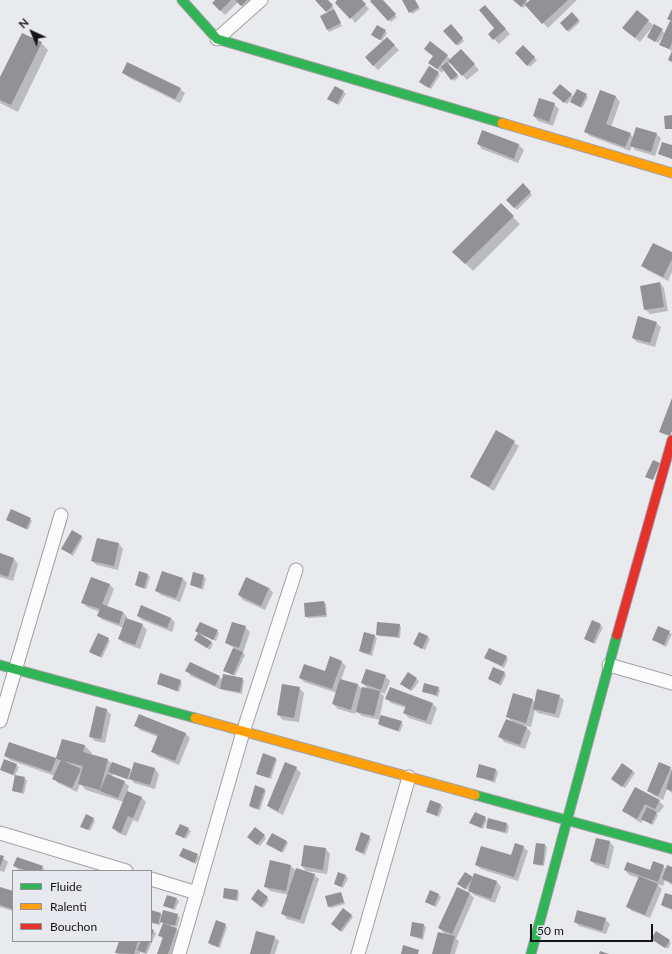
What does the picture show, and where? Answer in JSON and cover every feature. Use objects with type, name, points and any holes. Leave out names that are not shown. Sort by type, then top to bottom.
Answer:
[{"type":"street","points":[[182,0],[217,39],[672,173]]},
{"type":"street","points":[[217,39],[261,0]]},
{"type":"street","points":[[531,954],[609,665],[672,440]]},
{"type":"street","points":[[0,721],[61,515]]},
{"type":"street","points":[[179,954],[243,732],[296,570]]},
{"type":"street","points":[[0,665],[672,849]]},
{"type":"street","points":[[609,665],[672,683]]},
{"type":"street","points":[[358,954],[409,777]]},
{"type":"street","points":[[0,833],[123,870]]},
{"type":"street","points":[[152,878],[197,892]]},
{"type":"building","points":[[215,0],[231,0],[220,11],[212,3]]},
{"type":"building","points":[[235,0],[247,0],[241,6]]},
{"type":"building","points":[[315,0],[328,0],[333,5],[326,12]]},
{"type":"building","points":[[337,0],[362,0],[366,4],[350,19],[335,3]]},
{"type":"building","points":[[383,0],[396,14],[388,21],[370,1]]},
{"type":"building","points":[[402,0],[415,0],[419,7],[409,13]]},
{"type":"building","points":[[513,0],[527,0],[521,7]]},
{"type":"building","points":[[530,0],[568,0],[542,24],[525,5]]},
{"type":"building","points":[[485,5],[506,29],[493,40],[488,34],[494,28],[479,10]]},
{"type":"building","points":[[334,9],[341,23],[327,30],[320,16]]},
{"type":"building","points":[[672,9],[672,21],[667,19]]},
{"type":"building","points":[[637,10],[649,20],[635,38],[622,28]]},
{"type":"building","points":[[572,12],[579,20],[567,31],[560,23]]},
{"type":"building","points":[[670,21],[672,22],[672,43],[669,49],[659,45]]},
{"type":"building","points":[[451,24],[463,38],[456,45],[443,31]]},
{"type":"building","points":[[654,24],[663,29],[655,42],[647,37]]},
{"type":"building","points":[[377,25],[386,30],[380,40],[371,35]]},
{"type":"building","points":[[22,33],[42,42],[11,105],[0,100],[0,77]]},
{"type":"building","points":[[387,37],[395,45],[373,66],[365,57]]},
{"type":"building","points":[[430,41],[448,55],[437,69],[428,63],[433,56],[424,49]]},
{"type":"building","points":[[523,45],[535,57],[527,66],[515,53]]},
{"type":"building","points":[[461,49],[475,64],[462,76],[448,61]]},
{"type":"building","points":[[672,51],[672,62],[668,60]]},
{"type":"building","points":[[127,62],[181,88],[175,99],[122,73]]},
{"type":"building","points":[[447,62],[458,75],[451,80],[441,67]]},
{"type":"building","points":[[429,66],[439,72],[429,88],[419,82]]},
{"type":"building","points":[[560,84],[572,94],[564,103],[552,93]]},
{"type":"building","points":[[335,86],[344,91],[337,104],[327,99]]},
{"type":"building","points":[[577,89],[587,94],[580,107],[570,102]]},
{"type":"building","points":[[600,90],[616,96],[606,124],[631,133],[625,147],[584,132]]},
{"type":"building","points":[[539,98],[555,103],[549,122],[533,116]]},
{"type":"building","points":[[672,115],[672,129],[665,129],[664,116]]},
{"type":"building","points":[[636,127],[657,133],[651,152],[630,146]]},
{"type":"building","points":[[482,130],[519,144],[514,159],[477,144]]},
{"type":"building","points":[[662,142],[672,145],[672,159],[658,154]]},
{"type":"building","points":[[523,183],[531,192],[514,208],[506,200]]},
{"type":"building","points":[[501,203],[514,216],[465,264],[452,252]]},
{"type":"building","points":[[653,243],[672,252],[672,259],[663,277],[641,266]]},
{"type":"building","points":[[660,282],[664,307],[644,310],[640,286]]},
{"type":"building","points":[[638,316],[657,322],[650,343],[632,338]]},
{"type":"building","points":[[672,398],[672,431],[670,436],[659,432]]},
{"type":"building","points":[[496,430],[515,441],[489,487],[470,477]]},
{"type":"building","points":[[653,460],[660,463],[653,480],[645,477]]},
{"type":"building","points":[[11,509],[31,518],[26,529],[6,520]]},
{"type":"building","points":[[72,530],[82,536],[71,554],[61,549]]},
{"type":"building","points":[[97,538],[119,543],[114,566],[91,561]]},
{"type":"building","points":[[0,553],[14,558],[8,577],[0,574]]},
{"type":"building","points":[[139,571],[148,574],[144,588],[135,585]]},
{"type":"building","points":[[162,571],[183,578],[176,598],[155,591]]},
{"type":"building","points":[[193,572],[204,575],[201,588],[190,585]]},
{"type":"building","points":[[91,577],[110,584],[102,604],[123,612],[119,624],[97,616],[100,609],[81,603]]},
{"type":"building","points":[[246,577],[269,588],[261,606],[238,595]]},
{"type":"building","points":[[324,601],[326,615],[305,617],[304,603]]},
{"type":"building","points":[[141,605],[171,618],[167,628],[137,616]]},
{"type":"building","points":[[126,618],[143,624],[135,645],[118,639]]},
{"type":"building","points":[[592,620],[601,624],[593,643],[584,639]]},
{"type":"building","points":[[200,622],[218,630],[213,640],[195,631]]},
{"type":"building","points":[[232,622],[246,626],[239,648],[225,643]]},
{"type":"building","points":[[377,622],[400,624],[398,637],[376,635]]},
{"type":"building","points":[[658,626],[670,631],[664,645],[652,640]]},
{"type":"building","points":[[364,632],[375,635],[370,654],[359,651]]},
{"type":"building","points":[[419,632],[428,636],[422,649],[413,644]]},
{"type":"building","points":[[98,633],[109,638],[100,657],[89,652]]},
{"type":"building","points":[[198,633],[212,642],[207,648],[194,640]]},
{"type":"building","points":[[233,648],[243,652],[233,675],[223,671]]},
{"type":"building","points":[[489,648],[507,656],[502,666],[484,658]]},
{"type":"building","points":[[330,656],[342,661],[332,689],[299,678],[304,664],[325,671]]},
{"type":"building","points":[[190,662],[220,676],[215,686],[185,671]]},
{"type":"building","points":[[493,667],[505,672],[499,684],[488,679]]},
{"type":"building","points":[[366,669],[386,675],[381,690],[361,683]]},
{"type":"building","points":[[408,672],[417,678],[410,690],[400,684]]},
{"type":"building","points":[[160,673],[181,680],[177,691],[157,684]]},
{"type":"building","points":[[223,674],[243,678],[240,692],[220,689]]},
{"type":"building","points":[[340,679],[358,684],[351,710],[332,704]]},
{"type":"building","points":[[424,683],[439,687],[436,695],[422,692]]},
{"type":"building","points":[[282,684],[300,687],[294,718],[277,715]]},
{"type":"building","points":[[362,687],[380,691],[374,716],[356,712]]},
{"type":"building","points":[[390,687],[433,703],[426,721],[403,713],[406,706],[385,699]]},
{"type":"building","points":[[537,689],[560,695],[555,714],[533,709]]},
{"type":"building","points":[[513,693],[533,699],[526,723],[506,717]]},
{"type":"building","points":[[96,706],[107,709],[101,739],[89,737]]},
{"type":"building","points":[[139,714],[186,733],[175,761],[151,752],[158,735],[134,726]]},
{"type":"building","points":[[381,715],[402,721],[398,731],[378,724]]},
{"type":"building","points":[[506,719],[527,727],[520,745],[498,737]]},
{"type":"building","points":[[62,739],[85,745],[83,752],[108,759],[100,790],[78,784],[83,766],[56,759],[51,772],[4,756],[9,742],[56,758]]},
{"type":"building","points":[[263,753],[276,758],[269,778],[256,774]]},
{"type":"building","points":[[4,759],[17,764],[13,775],[0,770]]},
{"type":"building","points":[[61,760],[81,769],[72,788],[52,779]]},
{"type":"building","points":[[112,762],[131,769],[127,779],[108,772]]},
{"type":"building","points":[[134,762],[155,768],[150,785],[129,779]]},
{"type":"building","points":[[285,762],[297,767],[278,811],[267,806]]},
{"type":"building","points":[[659,762],[671,767],[658,796],[647,791]]},
{"type":"building","points":[[622,763],[633,771],[622,787],[611,779]]},
{"type":"building","points":[[479,764],[496,769],[493,781],[476,777]]},
{"type":"building","points":[[672,770],[672,791],[666,789]]},
{"type":"building","points":[[107,774],[125,781],[118,798],[100,791]]},
{"type":"building","points":[[15,775],[25,777],[22,793],[12,791]]},
{"type":"building","points":[[255,785],[265,789],[258,809],[249,806]]},
{"type":"building","points":[[635,787],[660,800],[655,809],[645,804],[637,819],[622,811]]},
{"type":"building","points":[[127,791],[142,797],[133,818],[128,816],[121,833],[112,828]]},
{"type":"building","points":[[430,800],[441,804],[437,816],[426,812]]},
{"type":"building","points":[[647,807],[657,812],[651,824],[641,819]]},
{"type":"building","points":[[475,812],[486,817],[481,828],[469,823]]},
{"type":"building","points":[[86,814],[94,818],[88,830],[80,827]]},
{"type":"building","points":[[488,818],[507,823],[505,832],[486,828]]},
{"type":"building","points":[[180,824],[189,828],[184,838],[175,834]]},
{"type":"building","points":[[255,827],[265,835],[257,845],[247,837]]},
{"type":"building","points":[[361,832],[370,836],[363,853],[355,850]]},
{"type":"building","points":[[272,833],[287,841],[281,852],[266,844]]},
{"type":"building","points":[[596,838],[610,841],[605,865],[590,861]]},
{"type":"building","points":[[515,843],[524,846],[514,877],[475,865],[481,846],[511,855]]},
{"type":"building","points":[[536,843],[545,844],[543,865],[533,864]]},
{"type":"building","points":[[304,845],[326,848],[323,870],[301,866]]},
{"type":"building","points":[[183,848],[198,854],[194,863],[179,856]]},
{"type":"building","points":[[0,855],[4,856],[0,867]]},
{"type":"building","points":[[17,857],[43,866],[41,870],[25,870],[13,866]]},
{"type":"building","points":[[270,860],[291,865],[286,891],[264,887]]},
{"type":"building","points":[[653,861],[664,865],[658,882],[624,870],[627,862],[650,870]]},
{"type":"building","points":[[667,865],[672,867],[672,883],[662,879]]},
{"type":"building","points":[[296,868],[315,874],[300,920],[281,914]]},
{"type":"building","points":[[338,872],[346,875],[341,887],[334,884]]},
{"type":"building","points":[[465,872],[473,877],[465,889],[457,884]]},
{"type":"building","points":[[474,873],[497,881],[491,899],[468,891]]},
{"type":"building","points":[[639,876],[658,884],[645,915],[626,907]]},
{"type":"building","points":[[0,887],[12,891],[12,909],[0,905]]},
{"type":"building","points":[[457,887],[470,893],[452,934],[438,928]]},
{"type":"building","points":[[224,888],[238,890],[236,900],[223,898]]},
{"type":"building","points":[[258,889],[268,897],[261,907],[251,899]]},
{"type":"building","points":[[430,890],[439,894],[434,906],[425,902]]},
{"type":"building","points":[[341,892],[344,902],[328,907],[325,896]]},
{"type":"building","points":[[665,893],[672,895],[672,909],[661,905]]},
{"type":"building","points":[[167,895],[177,898],[173,909],[163,906]]},
{"type":"building","points":[[343,908],[352,915],[340,931],[331,924]]},
{"type":"building","points":[[152,910],[161,913],[158,924],[152,922]]},
{"type":"building","points":[[163,910],[178,914],[175,926],[160,922]]},
{"type":"building","points":[[577,910],[606,918],[602,931],[574,922]]},
{"type":"building","points":[[216,920],[226,924],[218,947],[208,943]]},
{"type":"building","points":[[412,922],[424,924],[422,938],[410,936]]},
{"type":"building","points":[[163,923],[177,928],[168,954],[157,954],[163,937],[158,936]]},
{"type":"building","points":[[256,931],[275,936],[270,954],[250,954]]},
{"type":"building","points":[[656,931],[670,940],[665,948],[651,939]]},
{"type":"building","points":[[438,932],[455,936],[450,954],[432,954]]},
{"type":"building","points":[[119,942],[138,942],[134,954],[115,953]]},
{"type":"building","points":[[141,942],[150,942],[145,953],[137,950]]},
{"type":"building","points":[[403,945],[419,950],[418,954],[401,954]]},
{"type":"building","points":[[600,951],[609,954],[599,954]]},
{"type":"traffic: fast","points":[[182,0],[217,39],[502,123]]},
{"type":"traffic: fast","points":[[531,954],[617,635]]},
{"type":"traffic: fast","points":[[0,665],[195,718]]},
{"type":"traffic: fast","points":[[475,795],[672,849]]},
{"type":"traffic: slow","points":[[502,123],[672,173]]},
{"type":"traffic: slow","points":[[195,718],[475,795]]},
{"type":"traffic: jam","points":[[617,635],[672,440]]}]
